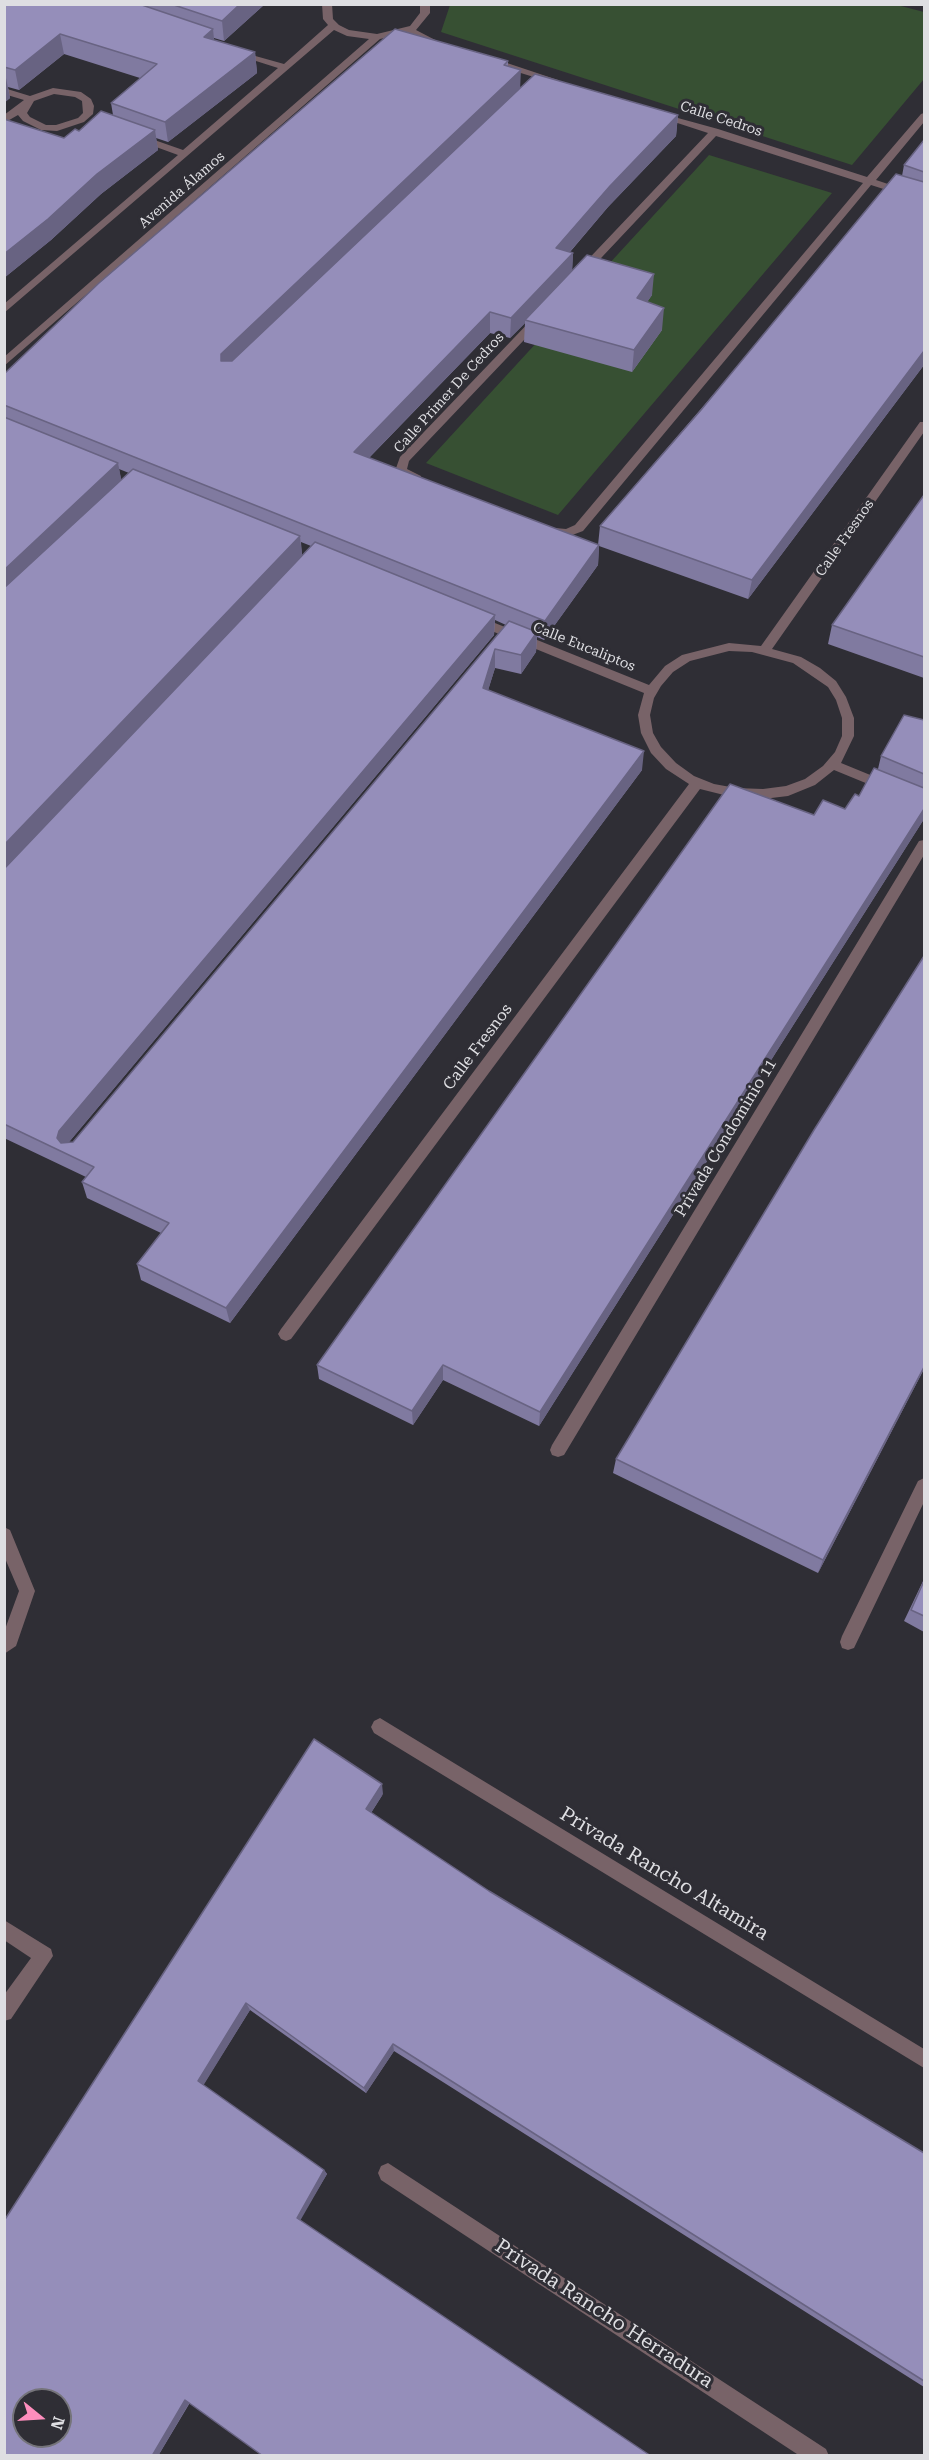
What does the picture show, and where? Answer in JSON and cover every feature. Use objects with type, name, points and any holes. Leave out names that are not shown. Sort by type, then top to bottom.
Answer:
[{"type":"street","points":[[327,4],[328,19],[334,25],[347,33],[377,37],[408,30],[421,22],[425,13],[425,4]]},
{"type":"street","name":"Avenida Álamos","points":[[4,310],[334,25]]},
{"type":"street","points":[[408,30],[424,39],[446,46]]},
{"type":"street","name":"Avenida Álamos","points":[[4,363],[377,37]]},
{"type":"street","points":[[230,50],[285,67]]},
{"type":"street","points":[[489,60],[566,84]]},
{"type":"street","points":[[535,85],[543,77]]},
{"type":"street","points":[[4,91],[27,103]]},
{"type":"street","points":[[4,120],[27,103],[53,91],[78,94],[89,106],[88,120],[44,128],[26,119],[22,113],[27,103]]},
{"type":"street","name":"Calle Cedros","points":[[646,110],[924,198]]},
{"type":"street","points":[[540,527],[567,533],[579,528],[924,116]]},
{"type":"street","points":[[576,278],[714,131]]},
{"type":"street","points":[[134,136],[185,154]]},
{"type":"street","name":"Calle Primer De Cedros","points":[[434,486],[401,471],[404,460],[543,313]]},
{"type":"street","name":"Calle Fresnos","points":[[765,650],[924,425]]},
{"type":"street","name":"Calle Eucaliptos","points":[[463,614],[502,636],[651,691]]},
{"type":"street","points":[[729,647],[765,650],[797,660],[816,670],[832,684],[842,700],[848,718],[848,736],[841,754],[810,782],[788,790],[763,794],[736,793],[698,782],[671,766],[656,750],[647,733],[644,715],[651,691],[669,669],[707,651],[729,647]]},
{"type":"street","points":[[832,764],[924,802]]},
{"type":"street","name":"Calle Fresnos","points":[[286,1334],[698,782]]},
{"type":"street","name":"Privada Condominio 11","points":[[558,1450],[924,845]]},
{"type":"street","points":[[848,1642],[924,1486]]},
{"type":"street","points":[[4,1535],[27,1591],[10,1640],[4,1646]]},
{"type":"street","name":"Privada Rancho Altamira","points":[[380,1727],[924,2059]]},
{"type":"street","points":[[4,1929],[44,1956],[4,2012]]},
{"type":"street","name":"Privada Rancho Herradura","points":[[388,2173],[819,2456]]},
{"type":"green space","points":[[450,5],[897,5],[924,12],[924,79],[852,165],[441,32]]},
{"type":"green space","points":[[709,155],[832,193],[558,515],[426,463]]},
{"type":"building","points":[[4,4],[139,4],[213,29],[204,37],[255,52],[165,122],[111,103],[157,64],[60,34],[15,70],[4,67]]},
{"type":"building","points":[[171,4],[240,4],[222,21]]},
{"type":"building","points":[[395,29],[508,61],[504,65],[521,70],[221,354],[221,361],[232,361],[535,74],[678,115],[610,186],[556,248],[573,253],[511,318],[490,312],[354,452],[599,545],[545,621],[4,405],[4,374],[99,283]]},
{"type":"building","points":[[101,111],[155,130],[97,174],[48,219],[4,254],[4,119],[64,138],[75,129],[79,131]]},
{"type":"building","points":[[924,140],[924,172],[904,165]]},
{"type":"building","points":[[896,174],[924,182],[924,351],[752,580],[600,526],[701,410]]},
{"type":"building","points":[[587,255],[654,274],[637,298],[664,308],[634,350],[525,320]]},
{"type":"building","points":[[4,417],[118,463],[4,570]]},
{"type":"building","points":[[133,469],[300,536],[4,845],[4,588]]},
{"type":"building","points":[[924,495],[924,657],[832,625]]},
{"type":"building","points":[[315,542],[495,615],[59,1131],[57,1138],[61,1143],[73,1142],[509,621],[537,632],[521,655],[495,649],[483,688],[644,751],[226,1308],[137,1264],[169,1223],[82,1182],[94,1167],[4,1124],[4,869]]},
{"type":"building","points":[[904,715],[924,720],[924,774],[881,756]]},
{"type":"building","points":[[874,768],[924,788],[924,809],[540,1412],[443,1365],[412,1411],[317,1365],[730,784],[814,815],[823,800],[845,809],[855,794],[859,796]]},
{"type":"building","points":[[924,956],[924,1367],[823,1560],[616,1459],[814,1130]]},
{"type":"building","points":[[924,1581],[924,1616],[911,1610]]},
{"type":"building","points":[[314,1739],[382,1784],[366,1809],[489,1891],[924,2153],[924,2381],[393,2044],[364,2088],[246,2003],[198,2081],[324,2170],[297,2218],[651,2456],[263,2456],[185,2400],[152,2456],[4,2456],[4,2221]]}]
